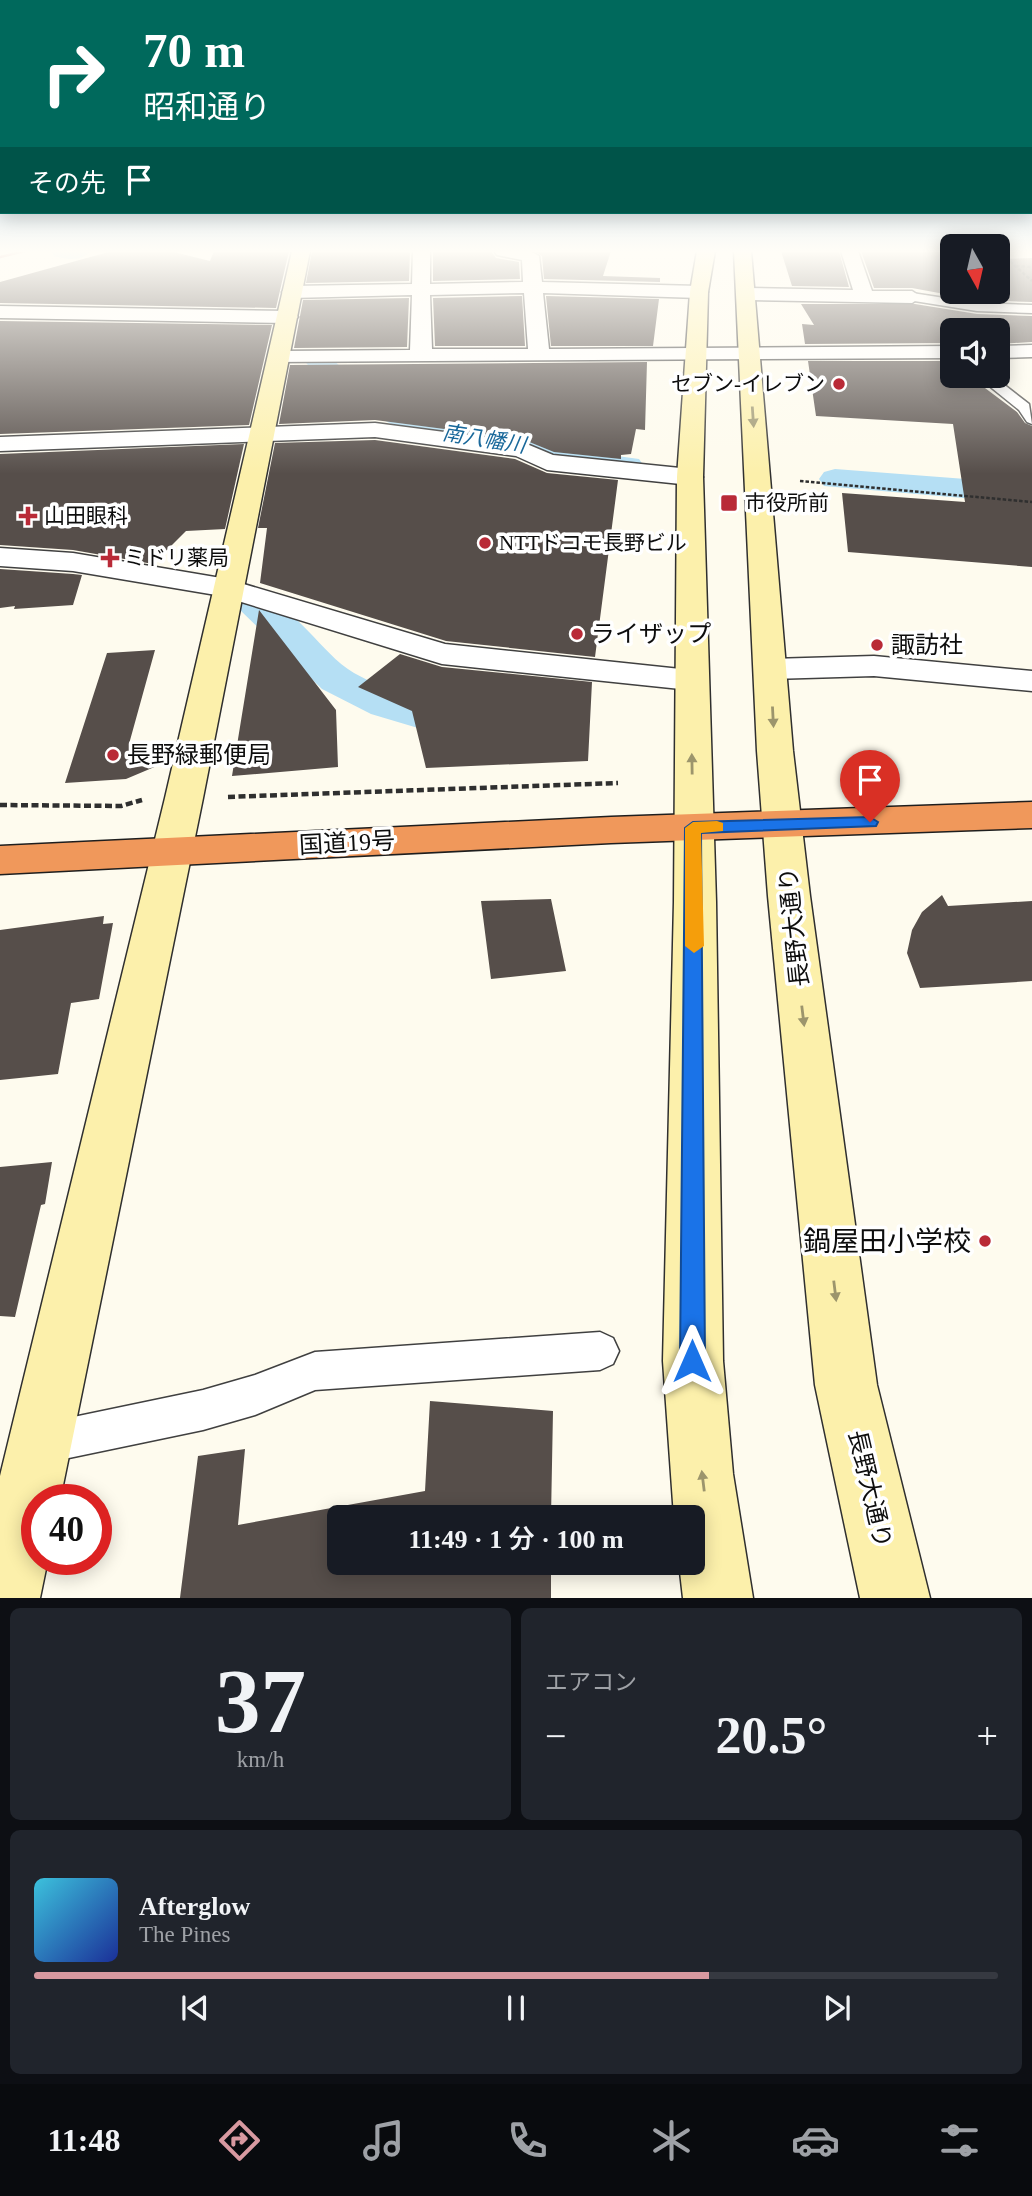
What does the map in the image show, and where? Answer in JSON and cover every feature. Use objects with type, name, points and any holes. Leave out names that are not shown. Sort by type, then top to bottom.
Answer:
[{"type":"highway","name":"国道19号","points":[[0,860],[1032,815]]},
{"type":"street","points":[[5,1598],[23,1478],[171,851],[286,326]]},
{"type":"street","points":[[421,326],[421,356]]},
{"type":"street","points":[[536,326],[539,355]]},
{"type":"street","points":[[697,326],[690,477],[693,828],[692,1361],[701,1474],[718,1598]]},
{"type":"street","name":"長野大通り","points":[[748,326],[775,751],[846,1385],[895,1598]]},
{"type":"street","points":[[1010,352],[1032,351]]},
{"type":"street","points":[[279,357],[940,352]]},
{"type":"street","points":[[0,444],[375,430],[522,449],[547,462],[690,477]]},
{"type":"street","points":[[0,558],[73,562],[227,588],[442,654],[690,680]]},
{"type":"street","points":[[771,669],[874,666],[1032,681]]},
{"type":"lane","points":[[995,388],[1024,407],[1032,419]]},
{"type":"lane","points":[[23,1478],[315,1371],[553,1352],[600,1351]]},
{"type":"path","points":[[800,481],[1032,502]]},
{"type":"path","points":[[225,797],[618,783]]},
{"type":"path","points":[[0,806],[121,806],[143,800]]},
{"type":"building","points":[[0,326],[272,326],[249,425],[0,434]]},
{"type":"building","points":[[298,326],[408,326],[407,347],[294,348]]},
{"type":"building","points":[[434,326],[524,326],[525,346],[435,346]]},
{"type":"building","points":[[549,326],[656,326],[653,346],[551,346]]},
{"type":"building","points":[[802,326],[940,326],[940,343],[805,344]]},
{"type":"building","points":[[1010,326],[1032,326],[1032,342],[1010,343]]},
{"type":"building","points":[[808,361],[940,361],[940,388],[985,388],[1032,426],[1032,567],[848,552],[842,493],[965,502],[953,424],[816,416]]},
{"type":"building","points":[[647,362],[645,430],[636,429],[631,454],[621,455],[621,459],[554,452],[522,439],[375,420],[279,424],[290,365]]},
{"type":"building","points":[[375,440],[515,459],[547,473],[618,480],[595,657],[446,641],[260,583],[267,528],[258,528],[275,443]]},
{"type":"building","points":[[244,444],[225,529],[186,531],[153,564],[73,550],[0,545],[0,454]]},
{"type":"building","points":[[0,569],[82,575],[73,605],[0,608]]},
{"type":"building","points":[[259,610],[336,710],[338,767],[232,776]]},
{"type":"building","points":[[155,650],[129,744],[175,741],[171,760],[126,779],[65,783],[107,653]]},
{"type":"building","points":[[400,654],[442,667],[592,682],[588,761],[426,768],[412,711],[358,687]]},
{"type":"building","points":[[942,895],[948,906],[1032,901],[1032,981],[920,988],[907,953],[912,930],[922,912]]},
{"type":"building","points":[[551,899],[566,971],[491,979],[481,901]]},
{"type":"building","points":[[104,916],[103,924],[113,923],[99,999],[71,1003],[58,1074],[0,1080],[0,930]]},
{"type":"building","points":[[52,1162],[45,1204],[41,1205],[15,1317],[0,1316],[0,1167]]},
{"type":"building","points":[[430,1401],[553,1411],[551,1505],[348,1505],[425,1491]]},
{"type":"building","points":[[245,1449],[238,1525],[327,1509],[327,1575],[551,1575],[551,1598],[180,1598],[198,1456]]},
{"type":"waterway","name":"南八幡川","points":[[317,360],[344,384],[428,430],[517,441],[578,460],[628,466]]},
{"type":"waterway","name":"南八幡川","points":[[835,479],[1032,494]]},
{"type":"waterway","points":[[258,609],[289,632],[337,680],[386,705],[475,732]]},
{"type":"slow traffic","points":[[694,946],[693,828],[717,827]]},
{"type":"place","name":"セブン-イレブン","points":[[839,384]]},
{"type":"place","name":"市役所前","points":[[729,503]]},
{"type":"place","name":"山田眼科","points":[[28,516]]},
{"type":"place","name":"NTTドコモ長野ビル","points":[[485,543]]},
{"type":"place","name":"ミドリ薬局","points":[[110,558]]},
{"type":"place","name":"ライザップ","points":[[577,634]]},
{"type":"place","name":"諏訪社","points":[[877,645]]},
{"type":"place","name":"長野緑郵便局","points":[[113,755]]},
{"type":"place","name":"鍋屋田小学校","points":[[985,1241]]},
{"type":"route","points":[[692,1361],[695,902],[693,828],[870,822]]}]
